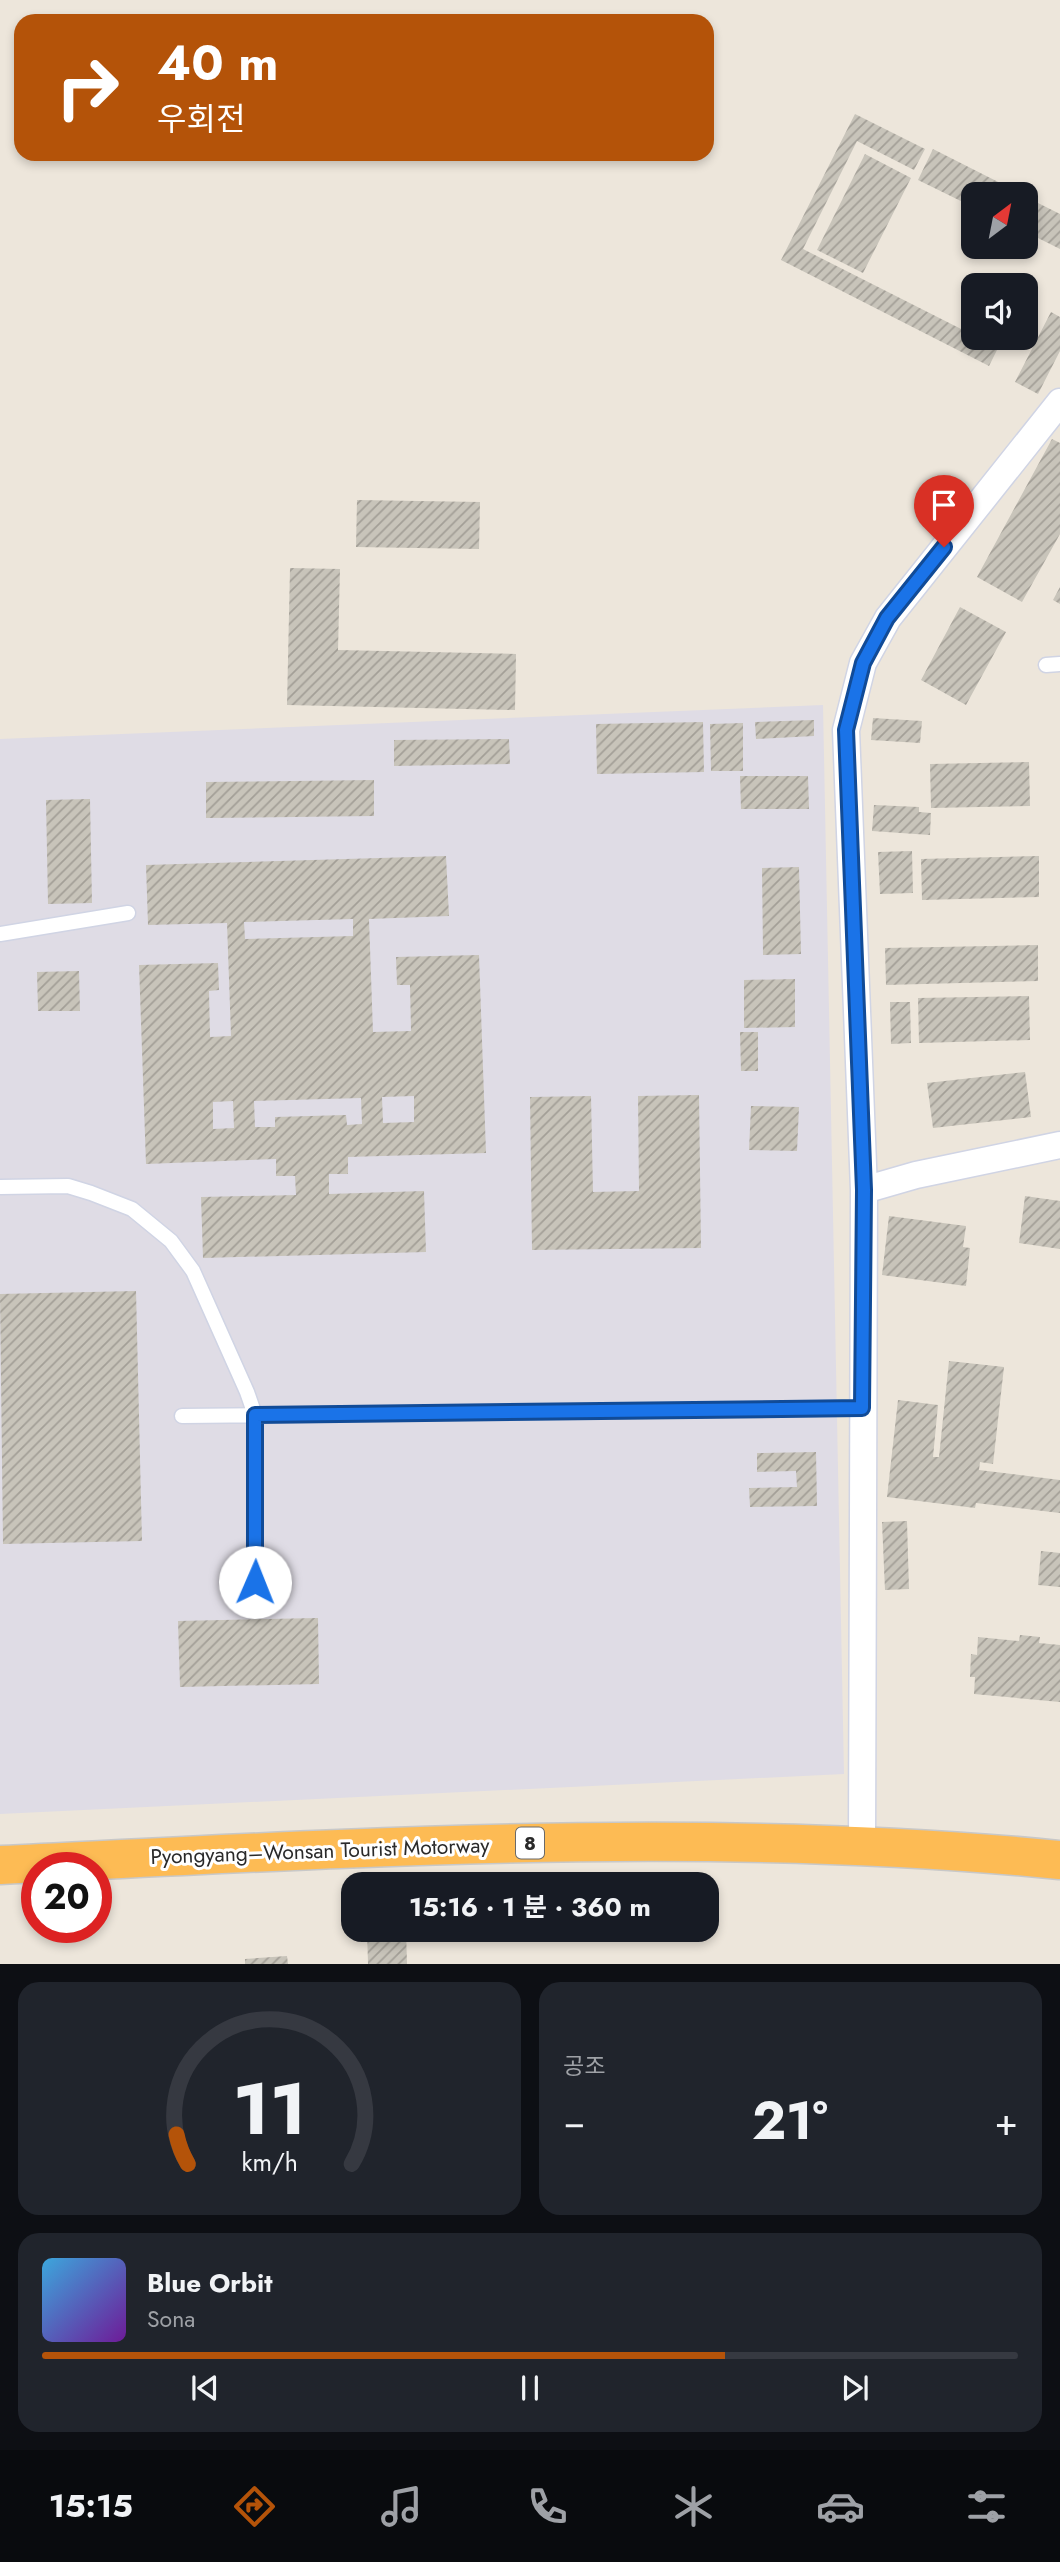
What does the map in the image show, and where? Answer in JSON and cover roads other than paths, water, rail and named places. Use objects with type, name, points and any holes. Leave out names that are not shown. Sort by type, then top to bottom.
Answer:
[{"type":"highway","name":"Pyongyang–Wonsan Tourist Motorway","points":[[0,1864],[355,1847],[662,1840],[862,1845],[1060,1860]]},
{"type":"street","points":[[862,1845],[864,1190],[846,730],[863,663],[887,618],[1060,402]]},
{"type":"street","points":[[864,1190],[1057,1140]]},
{"type":"lane","points":[[0,934],[128,913]]},
{"type":"lane","points":[[0,1187],[68,1186],[132,1209],[171,1241],[193,1271],[255,1415],[254,1604]]},
{"type":"lane","points":[[182,1416],[862,1408]]}]
